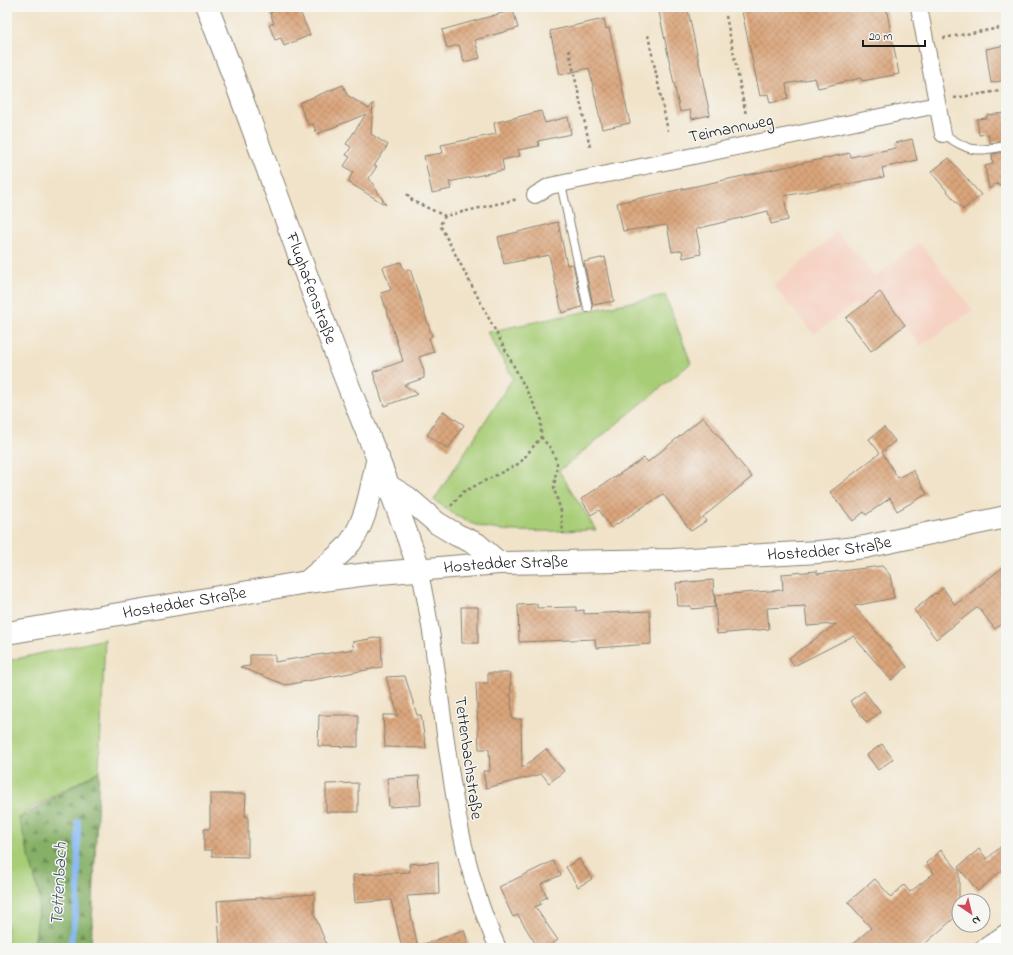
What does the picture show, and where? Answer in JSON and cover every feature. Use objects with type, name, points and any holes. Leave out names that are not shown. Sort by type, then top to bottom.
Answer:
[{"type":"main road","name":"Flughafenstraße","points":[[207,7],[247,110],[333,347],[378,457],[419,569]]},
{"type":"main road","points":[[307,582],[344,550],[354,538],[360,525],[378,457]]},
{"type":"main road","points":[[390,488],[408,498],[437,523],[457,535],[477,544],[499,563]]},
{"type":"main road","name":"Hostedder Straße","points":[[7,633],[307,582],[419,569],[499,563],[672,560],[820,552],[865,547],[1006,517]]},
{"type":"street","points":[[919,7],[943,134]]},
{"type":"street","name":"Teimannweg","points":[[529,197],[550,186],[937,105]]},
{"type":"street","name":"Tettenbachstraße","points":[[419,569],[428,608],[459,831],[473,879],[498,948]]},
{"type":"street","points":[[984,948],[1006,932]]},
{"type":"lane","points":[[943,134],[966,149],[981,151],[1006,146]]},
{"type":"lane","points":[[561,184],[588,308]]},
{"type":"path","points":[[726,16],[746,115]]},
{"type":"path","points":[[943,38],[1006,27]]},
{"type":"path","points":[[648,35],[668,131]]},
{"type":"path","points":[[569,50],[590,147]]},
{"type":"path","points":[[953,98],[1006,90]]},
{"type":"path","points":[[407,194],[413,201],[445,216],[529,197]]},
{"type":"path","points":[[445,216],[440,225],[541,418],[541,437],[520,463],[463,492],[449,509]]},
{"type":"path","points":[[541,437],[552,450],[557,463],[554,490],[561,511],[563,534]]},
{"type":"shaded area","points":[[837,232],[876,277],[919,243],[973,310],[920,346],[905,325],[871,351],[846,318],[859,308],[855,303],[814,334],[774,286]]},
{"type":"green space","points":[[665,295],[691,363],[559,471],[596,530],[521,531],[492,529],[479,526],[455,515],[434,500],[513,378],[487,332]]},
{"type":"green space","points":[[105,639],[99,771],[24,812],[40,898],[34,948],[7,948],[7,661]]},
{"type":"green space","points":[[99,771],[91,948],[34,948],[40,898],[19,818]]},
{"type":"building","points":[[272,7],[298,7],[310,35],[284,46],[281,38],[275,40],[269,25],[274,23],[270,13],[274,11]]},
{"type":"building","points":[[658,7],[683,7],[684,11],[688,10],[710,115],[692,119],[690,110],[680,112]]},
{"type":"building","points":[[741,7],[886,7],[899,74],[862,81],[861,78],[818,88],[815,78],[786,84],[788,99],[770,103],[768,94],[760,96]]},
{"type":"building","points":[[513,10],[518,28],[475,40],[480,58],[464,62],[459,45],[447,48],[442,30]]},
{"type":"building","points":[[604,19],[606,29],[609,28],[630,123],[602,129],[589,68],[560,75],[550,31]]},
{"type":"building","points":[[1006,45],[1006,80],[991,83],[986,49]]},
{"type":"building","points":[[343,85],[347,95],[369,109],[373,103],[371,134],[388,145],[374,166],[377,166],[369,178],[386,205],[348,182],[353,172],[344,166],[350,157],[346,155],[351,147],[346,144],[366,114],[317,134],[313,124],[308,125],[299,103]]},
{"type":"building","points":[[541,111],[545,123],[568,117],[571,134],[538,141],[539,146],[518,150],[520,156],[502,160],[504,170],[449,182],[451,189],[432,193],[424,156],[443,153],[441,145],[496,134],[494,123]]},
{"type":"building","points":[[1006,113],[1006,141],[990,143],[988,134],[979,135],[977,119],[987,118],[987,115]]},
{"type":"building","points":[[912,139],[917,160],[882,168],[884,177],[784,196],[788,220],[771,224],[768,211],[696,229],[701,254],[683,258],[682,250],[672,252],[667,225],[623,231],[617,203],[850,153],[851,157],[896,148],[895,143]]},
{"type":"building","points":[[1006,152],[1006,184],[997,185],[997,183],[989,189],[985,166],[993,164],[992,154]]},
{"type":"building","points":[[949,158],[981,195],[963,210],[931,172]]},
{"type":"building","points":[[558,222],[567,265],[573,264],[582,307],[562,313],[549,255],[504,264],[498,237]]},
{"type":"building","points":[[605,257],[614,301],[593,305],[584,262]]},
{"type":"building","points":[[401,262],[404,271],[410,269],[432,336],[429,338],[434,352],[419,357],[424,371],[424,378],[404,385],[418,394],[384,406],[373,372],[403,361],[381,293],[391,290],[383,267]]},
{"type":"building","points":[[880,292],[905,325],[871,351],[846,318]]},
{"type":"building","points":[[443,411],[464,425],[448,449],[427,435]]},
{"type":"building","points":[[703,417],[752,477],[703,517],[706,521],[691,531],[663,494],[611,528],[599,510],[591,515],[581,499],[644,458],[648,462]]},
{"type":"building","points":[[884,427],[895,441],[882,452],[898,478],[913,470],[927,494],[897,511],[890,498],[866,515],[864,512],[853,521],[830,492],[880,453],[869,439]]},
{"type":"building","points":[[1006,565],[1006,620],[995,629],[978,607],[936,639],[914,610],[943,588],[955,605]]},
{"type":"building","points":[[882,566],[890,575],[894,598],[854,606],[907,667],[891,680],[853,636],[794,666],[789,658],[836,624],[807,626],[805,606],[767,608],[769,629],[717,634],[715,595],[783,590],[782,574],[817,571],[817,574]]},
{"type":"building","points":[[713,580],[715,607],[691,609],[691,606],[678,606],[676,583]]},
{"type":"building","points":[[537,604],[537,608],[576,607],[576,611],[584,610],[584,614],[650,611],[651,644],[596,648],[595,639],[519,642],[518,605]]},
{"type":"building","points":[[461,607],[478,607],[478,643],[462,643]]},
{"type":"building","points":[[381,637],[382,667],[286,685],[240,667],[250,666],[250,655],[275,655],[275,662],[354,649],[352,642]]},
{"type":"building","points":[[488,673],[510,673],[512,719],[521,719],[522,768],[546,749],[564,771],[549,783],[542,774],[486,788],[483,771],[490,771],[489,749],[479,749],[476,683],[488,683]]},
{"type":"building","points":[[405,676],[417,715],[421,715],[426,748],[385,747],[383,715],[398,715],[386,677]]},
{"type":"building","points":[[864,691],[880,712],[867,723],[850,701]]},
{"type":"building","points":[[319,715],[358,715],[358,747],[318,746]]},
{"type":"building","points":[[882,744],[893,759],[878,770],[867,755]]},
{"type":"building","points":[[419,776],[421,805],[389,807],[387,778]]},
{"type":"building","points":[[358,783],[358,812],[326,812],[326,784]]},
{"type":"building","points":[[210,794],[246,794],[245,816],[248,816],[248,857],[212,856],[212,850],[204,850],[204,829],[210,829]]},
{"type":"building","points":[[1006,842],[1006,867],[978,891],[958,867],[979,849],[987,859]]},
{"type":"building","points":[[941,850],[959,871],[959,893],[951,893],[951,921],[920,948],[848,948],[871,928],[848,902],[875,879],[891,897],[904,885],[910,892],[934,873],[926,863]]},
{"type":"building","points":[[579,859],[592,879],[578,887],[566,867]]},
{"type":"building","points":[[553,861],[561,875],[541,884],[547,897],[539,901],[541,904],[535,907],[558,940],[546,948],[538,948],[518,915],[513,917],[499,887]]},
{"type":"building","points":[[438,862],[439,894],[407,896],[418,948],[402,948],[391,900],[355,903],[353,875],[410,872],[409,864]]},
{"type":"building","points":[[314,894],[314,914],[328,948],[220,948],[217,901]]},
{"type":"building","points":[[464,930],[470,948],[419,948],[419,946]]},
{"type":"waterway","name":"Tettenbach","points":[[70,948],[78,895],[78,821]]}]
